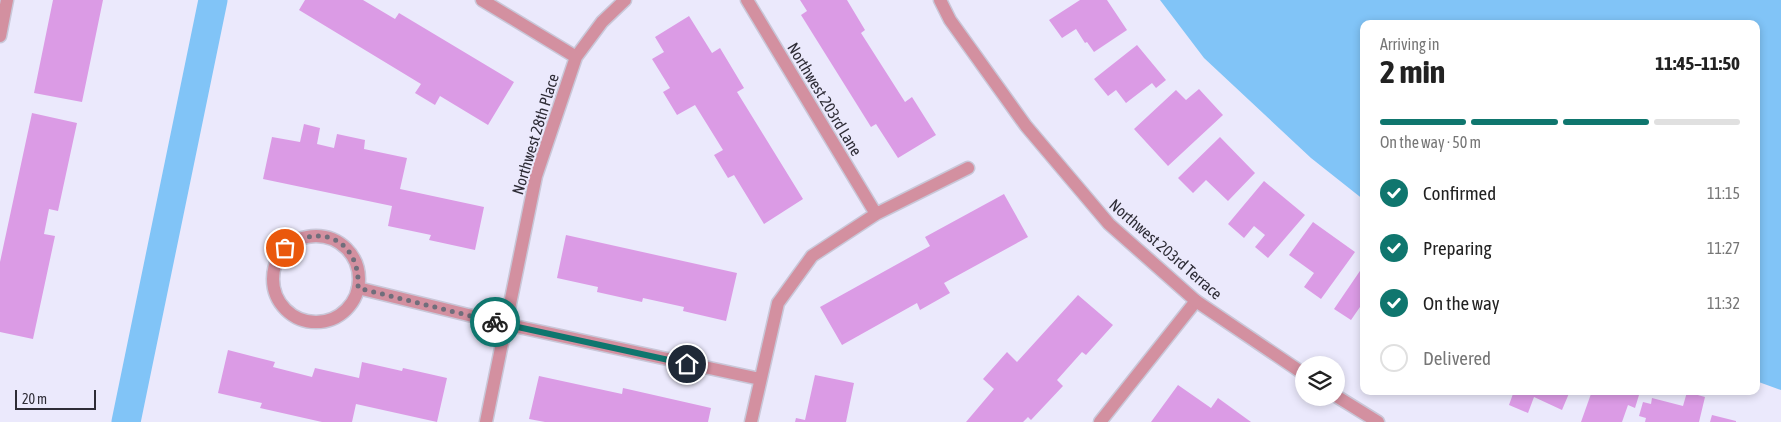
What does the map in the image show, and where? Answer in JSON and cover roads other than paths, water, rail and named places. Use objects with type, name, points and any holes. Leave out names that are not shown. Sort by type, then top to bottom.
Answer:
[{"type":"street","points":[[0,36],[7,0]]},
{"type":"street","points":[[482,0],[576,57]]},
{"type":"street","name":"Northwest 28th Place","points":[[486,422],[536,176],[576,57],[602,22],[625,0]]},
{"type":"street","name":"Northwest 203rd Lane","points":[[747,0],[876,214]]},
{"type":"street","name":"Northwest 203rd Terrace","points":[[940,0],[950,20],[1026,126],[1109,224],[1196,301],[1295,368]]},
{"type":"street","points":[[751,422],[778,303],[812,256],[876,214],[968,168]]},
{"type":"street","points":[[310,236],[324,236],[336,241],[348,250],[355,261],[359,275],[358,288],[352,302],[342,313],[330,319],[315,322],[301,319],[288,312],[279,301],[274,288],[273,273],[277,260],[285,248],[296,240],[310,236]]},
{"type":"street","points":[[358,288],[505,324],[760,379]]},
{"type":"street","points":[[1100,422],[1196,301]]},
{"type":"street","points":[[1345,402],[1378,422]]},
{"type":"water","points":[[1160,0],[1781,0],[1781,390],[1760,382],[1760,20],[1360,20],[1360,197],[1311,158],[1204,58]]},
{"type":"waterway","points":[[126,422],[213,0]]}]
